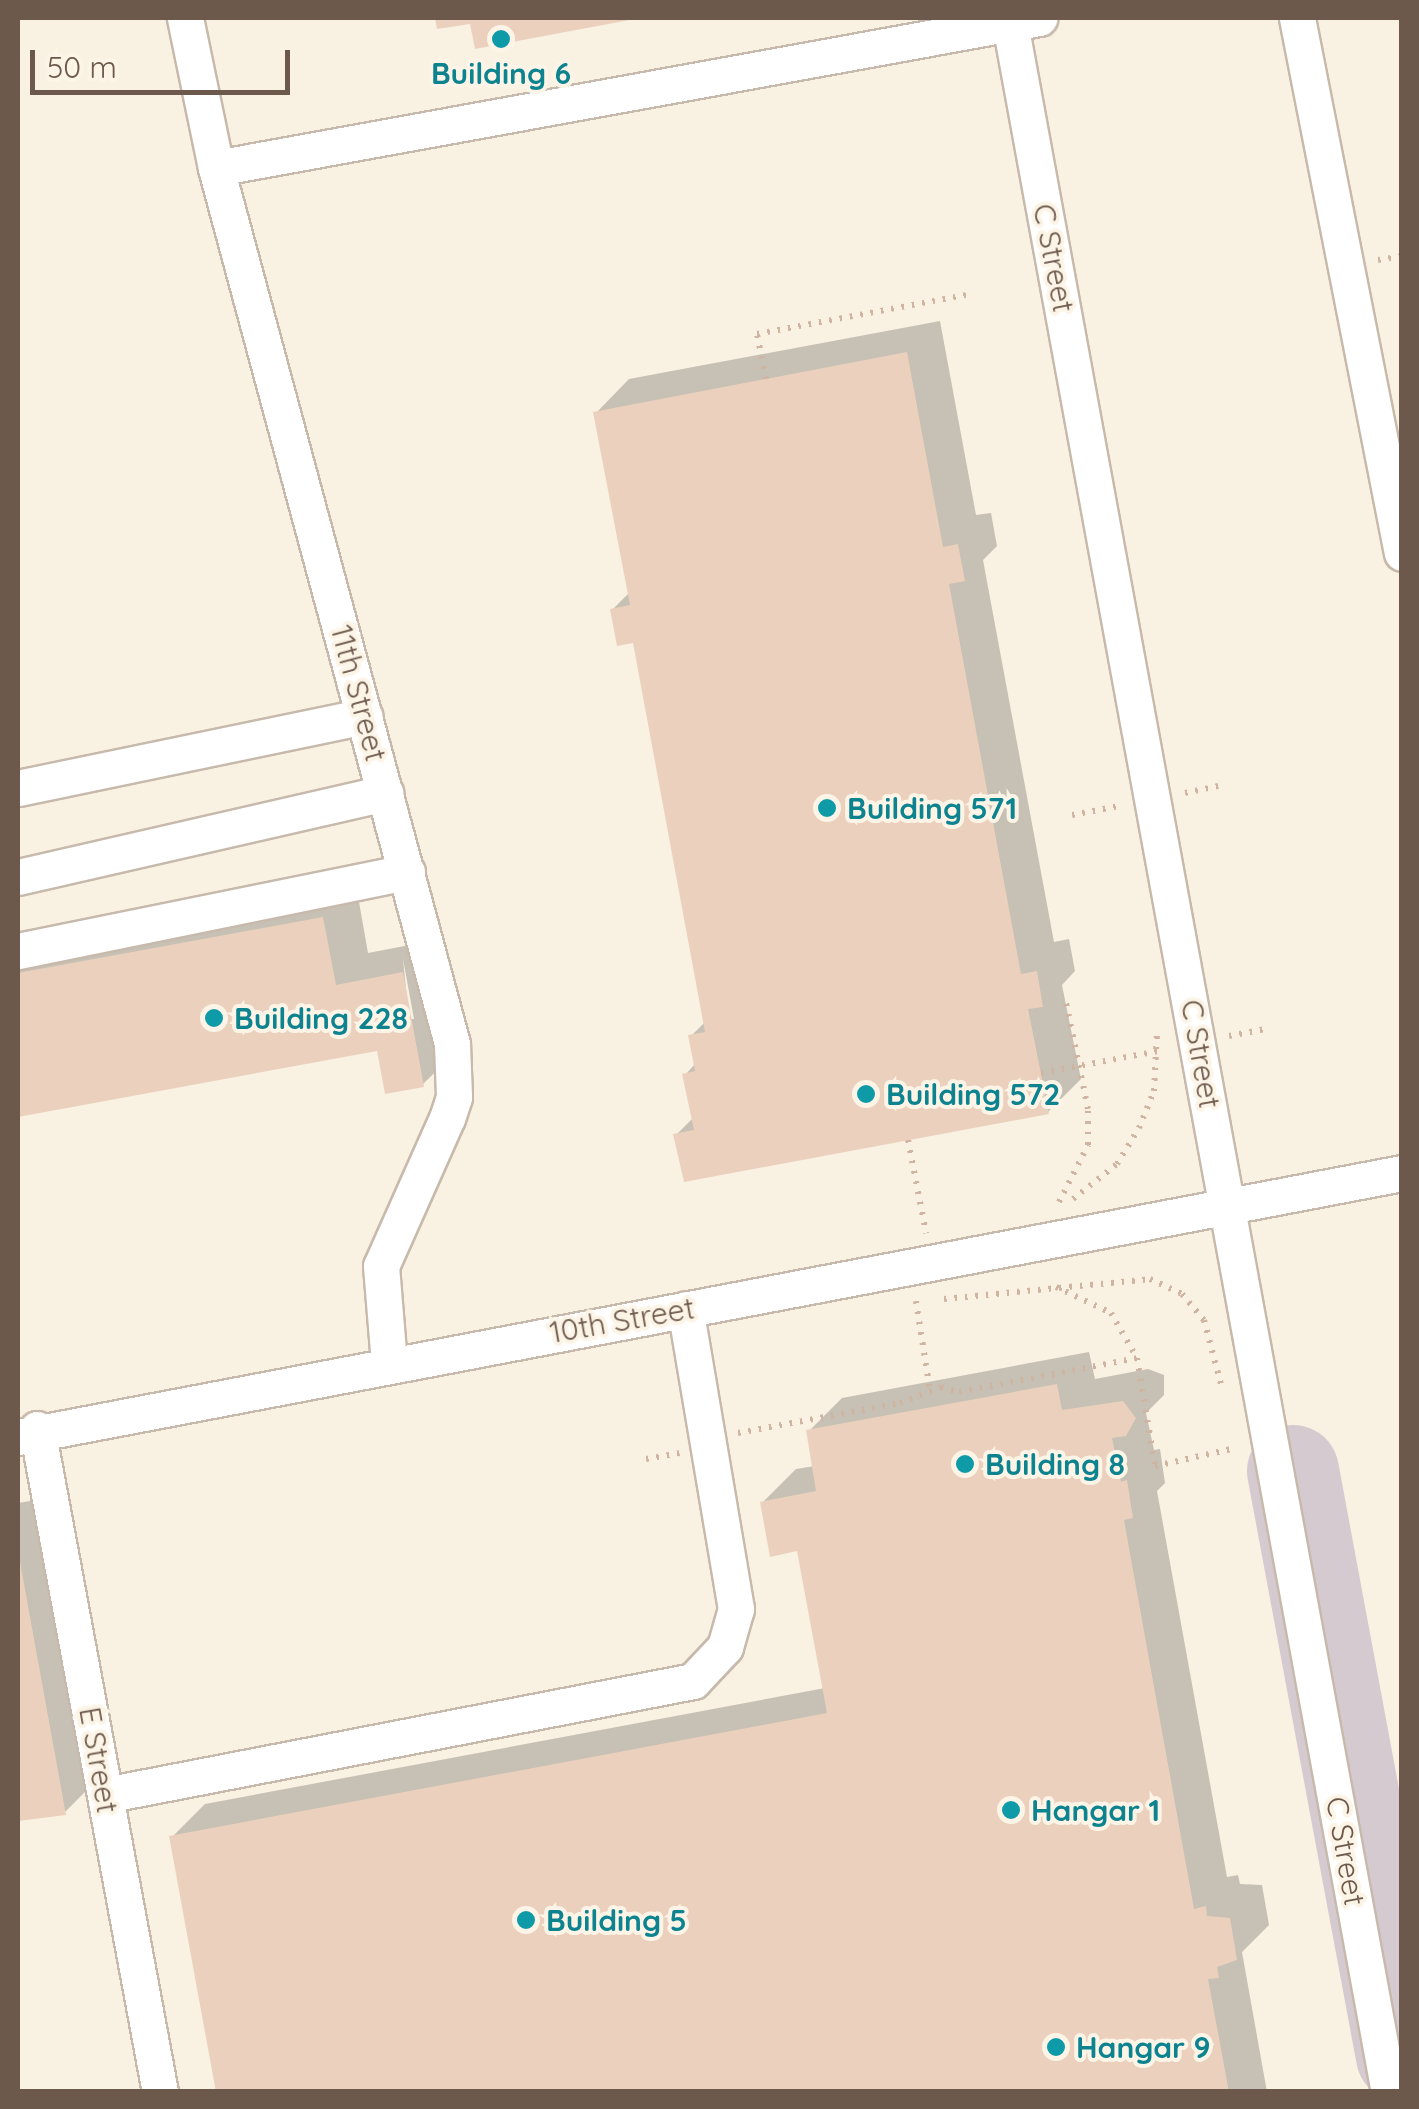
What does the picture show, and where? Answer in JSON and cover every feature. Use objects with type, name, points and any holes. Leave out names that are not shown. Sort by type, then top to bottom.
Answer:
[{"type":"street","name":"11th Street","points":[[185,18],[216,168],[445,1009],[454,1097],[381,1266],[389,1363]]},
{"type":"street","points":[[1297,18],[1402,552]]},
{"type":"street","points":[[216,168],[1020,20]]},
{"type":"street","name":"C Street","points":[[1020,20],[1228,1208],[1389,2092]]},
{"type":"street","points":[[18,788],[366,716]]},
{"type":"street","points":[[18,878],[386,793]]},
{"type":"street","points":[[18,951],[408,872]]},
{"type":"street","name":"10th Street","points":[[27,1433],[1402,1173]]},
{"type":"street","points":[[105,1795],[692,1681],[724,1647],[736,1609],[685,1309]]},
{"type":"street","name":"E Street","points":[[27,1433],[105,1795],[160,2092]]},
{"type":"path","points":[[1371,262],[1402,256]]},
{"type":"path","points":[[766,379],[757,334],[970,294]]},
{"type":"path","points":[[1066,1003],[1079,1066],[1088,1145],[1056,1208],[1117,1164],[1154,1091],[1158,1024]]},
{"type":"path","points":[[1041,1073],[1265,1029]]},
{"type":"path","points":[[908,1140],[928,1242]]},
{"type":"path","points":[[930,1390],[912,1301],[1048,1285],[1150,1279],[1182,1294],[1204,1320],[1223,1393]]},
{"type":"path","points":[[1048,1285],[1110,1313],[1138,1358],[1155,1466],[1237,1448],[1232,1430]]},
{"type":"path","points":[[646,1459],[900,1403],[930,1390],[959,1392],[1138,1358]]},
{"type":"building","name":"Building 6","points":[[435,18],[635,19],[475,49],[470,24],[437,29]]},
{"type":"building","points":[[907,352],[943,547],[958,544],[965,581],[949,584],[1021,974],[1037,971],[1043,1007],[1028,1009],[1049,1114],[684,1182],[673,1134],[694,1130],[682,1074],[695,1071],[688,1035],[705,1032],[633,643],[617,646],[610,609],[630,605],[593,412]]},
{"type":"building","name":"Building 228","points":[[323,917],[336,985],[403,972],[424,1087],[385,1094],[377,1051],[18,1117],[18,973]]},
{"type":"building","points":[[1057,1384],[1062,1410],[1123,1401],[1136,1418],[1126,1436],[1112,1438],[1121,1482],[1127,1480],[1133,1518],[1124,1520],[1194,1909],[1206,1906],[1207,1916],[1230,1918],[1237,1960],[1217,1967],[1219,1978],[1208,1979],[1229,2092],[216,2092],[169,1836],[827,1713],[797,1551],[770,1557],[760,1502],[816,1491],[806,1430]]},
{"type":"building","points":[[18,1551],[66,1815],[18,1821]]},
{"type":"taxiway","points":[[1293,1471],[1402,2056]]},
{"type":"place","name":"Building 6","points":[[501,39]]},
{"type":"place","name":"Building 571","points":[[827,808]]},
{"type":"place","name":"Building 228","points":[[214,1018]]},
{"type":"place","name":"Building 572","points":[[866,1094]]},
{"type":"place","name":"Building 8","points":[[965,1464]]},
{"type":"place","name":"Hangar 1","points":[[1011,1810]]},
{"type":"place","name":"Building 5","points":[[526,1920]]},
{"type":"place","name":"Hangar 9","points":[[1056,2047]]}]
